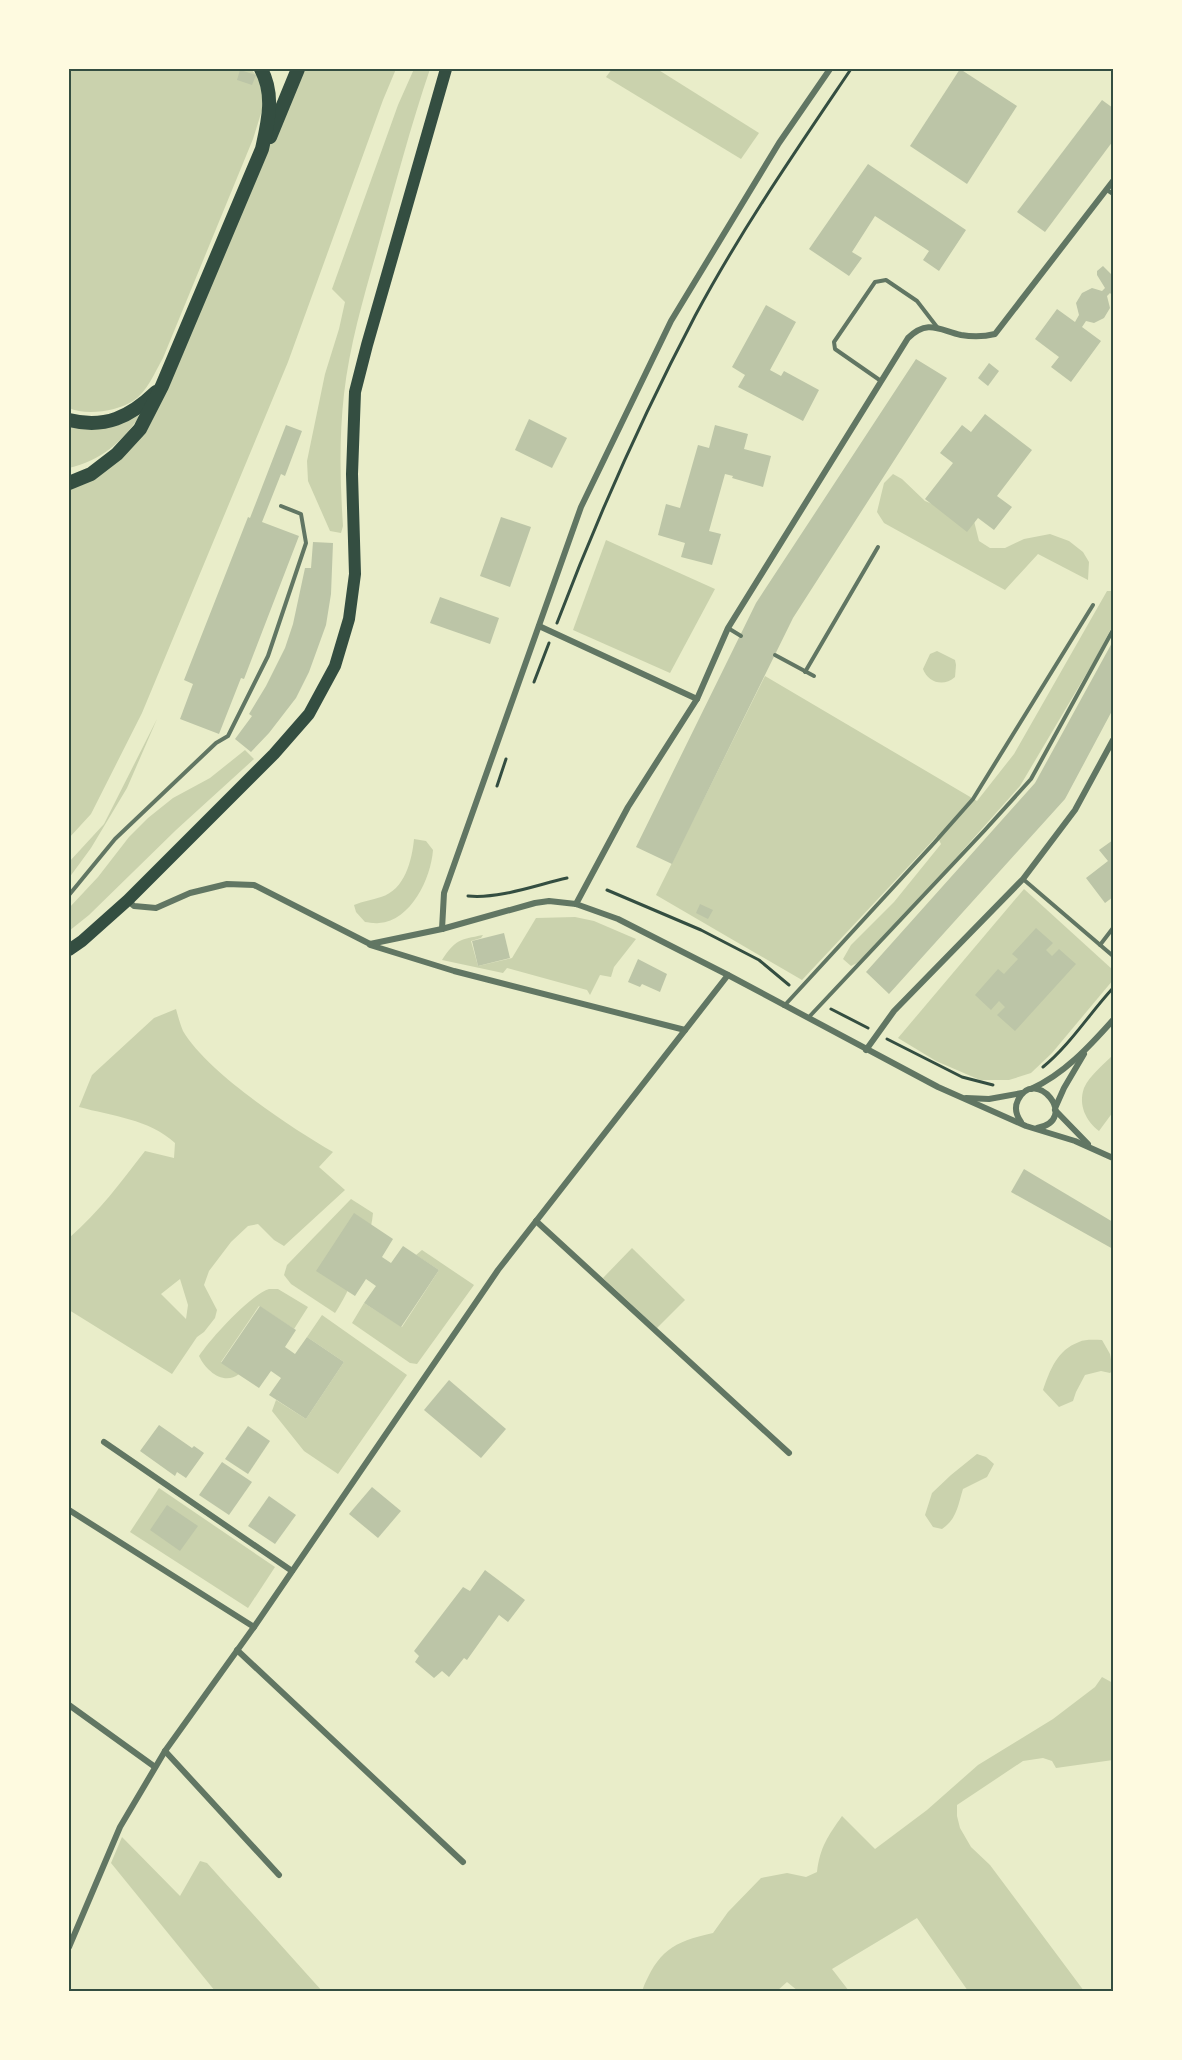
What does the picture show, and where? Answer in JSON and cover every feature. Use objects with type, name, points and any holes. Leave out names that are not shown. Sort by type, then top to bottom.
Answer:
[{"type":"main road","points":[[261,69],[269,95],[269,115],[262,149]]},
{"type":"main road","points":[[69,483],[91,474],[117,454],[140,429],[162,386],[298,69]]},
{"type":"main road","points":[[69,950],[128,900],[302,722],[323,691],[335,666],[350,619],[355,574],[352,474],[356,392],[367,345],[446,69]]},
{"type":"main road","points":[[69,420],[101,424],[131,413],[162,386]]},
{"type":"street","points":[[442,929],[444,893],[581,507],[671,321],[779,143],[830,69]]},
{"type":"street","points":[[576,904],[628,807],[698,699],[728,628],[908,338],[918,330],[937,327],[972,337],[995,334],[1113,182]]},
{"type":"street","points":[[539,626],[698,699]]},
{"type":"street","points":[[866,1050],[894,1011],[1023,879],[1075,810],[1113,740]]},
{"type":"street","points":[[128,900],[134,906],[156,908],[190,893],[217,886],[254,885],[370,945],[454,971],[686,1030]]},
{"type":"street","points":[[370,945],[442,929],[535,903],[549,901],[576,904],[618,919],[938,1087],[1026,1126],[1094,1148],[1113,1158]]},
{"type":"street","points":[[69,1947],[120,1827],[165,1751],[254,1627],[498,1270],[728,975]]},
{"type":"street","points":[[1021,1123],[1016,1112],[1020,1096],[1049,1080],[1087,1049],[1113,1020]]},
{"type":"street","points":[[1037,1128],[1048,1125],[1064,1088],[1087,1049]]},
{"type":"street","points":[[963,1098],[989,1099],[1036,1089],[1047,1092],[1055,1108],[1073,1131],[1094,1148]]},
{"type":"street","points":[[536,1221],[789,1453]]},
{"type":"street","points":[[104,1442],[292,1571]]},
{"type":"street","points":[[69,1510],[254,1627]]},
{"type":"street","points":[[237,1650],[463,1862]]},
{"type":"street","points":[[69,1705],[155,1767]]},
{"type":"street","points":[[165,1751],[279,1875]]},
{"type":"lane","points":[[1107,190],[1113,194]]},
{"type":"lane","points":[[881,381],[835,349],[834,342],[875,282],[886,280],[917,301],[937,327]]},
{"type":"lane","points":[[69,895],[115,839],[216,743],[228,736],[268,656],[306,543],[302,514],[281,506]]},
{"type":"lane","points":[[806,672],[878,547]]},
{"type":"lane","points":[[784,1006],[973,799],[1093,605]]},
{"type":"lane","points":[[728,628],[741,636]]},
{"type":"lane","points":[[807,1018],[985,830],[1030,779],[1113,630]]},
{"type":"lane","points":[[775,655],[814,676]]},
{"type":"lane","points":[[1023,879],[1113,956]]},
{"type":"lane","points":[[1100,945],[1113,927]]},
{"type":"path","points":[[530,690],[587,545],[638,433],[696,315],[726,261],[851,69]]},
{"type":"path","points":[[496,788],[508,755]]},
{"type":"path","points":[[468,896],[480,897],[567,878]]},
{"type":"path","points":[[607,890],[701,930],[759,960],[797,992]]},
{"type":"path","points":[[1041,1068],[1058,1054],[1113,988]]},
{"type":"path","points":[[821,1004],[854,1020]]},
{"type":"path","points":[[892,1042],[963,1077],[998,1085]]},
{"type":"green space","points":[[69,69],[251,69],[261,81],[263,107],[253,139],[163,358],[150,381],[133,401],[119,407],[93,412],[69,408]]},
{"type":"green space","points":[[301,69],[396,69],[288,362],[142,713],[91,814],[69,838],[69,487],[135,441]]},
{"type":"green space","points":[[414,69],[430,69],[364,296],[347,374],[342,410],[343,526],[341,533],[330,531],[308,481],[307,461],[325,374],[345,302],[332,289],[398,105]]},
{"type":"green space","points":[[612,69],[657,69],[759,133],[741,159],[606,77]]},
{"type":"green space","points":[[140,415],[126,434],[110,449],[91,461],[69,468],[69,425],[123,422]]},
{"type":"green space","points":[[893,474],[902,479],[925,501],[974,521],[979,541],[990,548],[1005,548],[1024,539],[1050,534],[1069,541],[1083,552],[1089,562],[1088,580],[1038,554],[1005,590],[884,523],[877,512],[884,483]]},
{"type":"green space","points":[[606,540],[715,589],[670,673],[573,630]]},
{"type":"green space","points":[[1107,591],[1113,591],[1113,625],[1020,786],[899,922],[857,963],[851,966],[843,959],[851,945],[894,902],[941,844],[937,836],[802,980],[656,895],[765,676],[977,801],[1014,754]]},
{"type":"green space","points":[[937,651],[955,660],[955,677],[946,682],[932,680],[923,669],[930,654]]},
{"type":"green space","points":[[157,719],[127,788],[91,848],[69,878],[69,862],[104,824]]},
{"type":"green space","points":[[245,750],[254,759],[176,830],[89,915],[69,931],[69,908],[98,877],[129,837],[173,798],[210,778]]},
{"type":"green space","points":[[414,839],[426,841],[433,850],[428,873],[417,896],[401,915],[377,923],[365,922],[356,912],[354,905],[381,897],[396,888],[409,865]]},
{"type":"green space","points":[[1024,889],[1113,970],[1113,980],[1052,1053],[1031,1073],[1009,1080],[980,1080],[936,1061],[898,1038]]},
{"type":"green space","points":[[575,917],[594,921],[636,939],[614,967],[611,977],[600,975],[590,995],[587,990],[507,968],[503,973],[442,960],[459,942],[483,935],[471,941],[478,966],[512,958],[536,918]]},
{"type":"green space","points":[[176,1009],[183,1031],[211,1064],[273,1114],[333,1152],[319,1167],[345,1190],[284,1246],[274,1240],[258,1224],[248,1226],[231,1242],[209,1271],[204,1285],[217,1310],[215,1318],[197,1337],[172,1374],[69,1310],[69,1238],[100,1207],[145,1151],[174,1158],[175,1143],[154,1129],[130,1119],[79,1107],[92,1075],[154,1018]],"holes":[[[180,1279],[188,1305],[186,1319],[161,1294]]]},
{"type":"green space","points":[[1113,1055],[1113,1112],[1099,1131],[1084,1112],[1082,1094],[1089,1079]]},
{"type":"green space","points":[[351,1199],[373,1213],[359,1265],[335,1313],[291,1284],[284,1275],[287,1265]]},
{"type":"green space","points":[[632,1248],[685,1300],[657,1328],[603,1278]]},
{"type":"green space","points":[[422,1250],[474,1285],[417,1364],[410,1363],[352,1323],[364,1303],[402,1327],[439,1270],[416,1255]]},
{"type":"green space","points":[[269,1289],[278,1289],[308,1307],[294,1329],[259,1306],[221,1362],[239,1374],[227,1378],[216,1375],[206,1367],[199,1356],[221,1328],[252,1299]]},
{"type":"green space","points":[[322,1315],[407,1375],[338,1474],[304,1451],[272,1411],[276,1400],[306,1419],[344,1362],[307,1337]]},
{"type":"green space","points":[[1102,1340],[1110,1354],[1113,1370],[1110,1373],[1101,1371],[1085,1375],[1073,1401],[1059,1407],[1043,1390],[1055,1362],[1065,1350],[1079,1342]]},
{"type":"green space","points":[[977,1454],[986,1457],[994,1464],[987,1477],[963,1489],[956,1511],[947,1525],[942,1529],[933,1527],[925,1515],[932,1493]]},
{"type":"green space","points":[[159,1488],[275,1567],[248,1608],[130,1532]]},
{"type":"green space","points":[[1102,1677],[1113,1683],[1113,1760],[1056,1768],[1052,1761],[1043,1758],[1023,1761],[957,1805],[960,1828],[971,1847],[990,1865],[1084,1991],[968,1991],[917,1918],[832,1969],[849,1991],[798,1991],[787,1982],[777,1991],[642,1991],[654,1966],[668,1950],[687,1940],[713,1933],[728,1912],[761,1878],[787,1873],[806,1877],[817,1872],[825,1842],[842,1816],[875,1849],[927,1810],[978,1765],[1053,1719],[1095,1687]]},
{"type":"green space","points":[[122,1837],[180,1896],[200,1861],[207,1863],[322,1991],[215,1991],[111,1863]]},
{"type":"building","points":[[960,69],[1017,106],[967,184],[910,146]]},
{"type":"building","points":[[240,70],[256,75],[252,85],[237,80]]},
{"type":"building","points":[[1102,100],[1113,108],[1113,141],[1045,232],[1017,212]]},
{"type":"building","points":[[868,164],[966,230],[939,271],[923,260],[929,251],[875,216],[852,252],[862,258],[849,276],[809,249]]},
{"type":"building","points":[[1103,266],[1113,276],[1113,296],[1110,293],[1107,296],[1110,308],[1104,318],[1094,323],[1086,321],[1082,327],[1101,341],[1071,382],[1051,367],[1059,357],[1035,339],[1057,309],[1075,322],[1079,315],[1076,303],[1082,293],[1092,288],[1102,291],[1105,288],[1097,275],[1097,271]]},
{"type":"building","points":[[766,305],[796,322],[770,370],[781,376],[784,371],[819,390],[803,421],[738,387],[745,375],[732,367]]},
{"type":"building","points":[[916,359],[947,378],[793,618],[672,864],[636,847],[756,603]]},
{"type":"building","points":[[989,363],[999,371],[988,386],[978,378]]},
{"type":"building","points":[[985,414],[1032,450],[997,496],[1012,507],[994,530],[978,518],[967,532],[925,499],[953,463],[940,453],[962,425],[971,432]]},
{"type":"building","points":[[529,419],[567,438],[552,468],[515,450]]},
{"type":"building","points":[[286,425],[302,431],[285,476],[281,474],[262,522],[299,536],[244,679],[241,678],[219,734],[180,719],[193,684],[184,680]]},
{"type":"building","points":[[715,425],[748,434],[744,449],[771,456],[763,487],[725,474],[709,531],[721,534],[712,565],[681,557],[685,543],[658,535],[666,504],[680,508],[698,445],[709,448]]},
{"type":"building","points":[[501,517],[531,527],[510,587],[480,576]]},
{"type":"building","points":[[313,542],[333,543],[331,594],[326,625],[309,672],[296,698],[251,752],[235,739],[252,716],[249,714],[285,648],[293,624],[305,568],[311,568]]},
{"type":"building","points":[[440,597],[499,618],[490,644],[430,623]]},
{"type":"building","points":[[1113,641],[1113,709],[1065,799],[889,994],[866,972],[1035,783]]},
{"type":"building","points":[[1113,840],[1113,897],[1105,903],[1086,878],[1108,861],[1099,850]]},
{"type":"building","points":[[700,904],[713,910],[708,919],[696,913]]},
{"type":"building","points":[[1036,928],[1053,943],[1046,950],[1052,956],[1059,949],[1076,964],[1015,1031],[997,1015],[1005,1007],[999,1001],[991,1010],[975,995],[998,969],[1004,974],[1018,959],[1012,954]]},
{"type":"building","points":[[504,933],[510,958],[478,966],[472,941]]},
{"type":"building","points":[[638,959],[667,974],[660,992],[642,984],[640,987],[628,982]]},
{"type":"building","points":[[1024,1169],[1113,1222],[1113,1249],[1011,1192]]},
{"type":"building","points":[[354,1213],[393,1239],[382,1257],[391,1263],[403,1246],[439,1270],[401,1327],[364,1303],[376,1286],[366,1279],[355,1296],[316,1271]]},
{"type":"building","points":[[260,1306],[296,1330],[285,1347],[295,1354],[307,1337],[344,1362],[306,1419],[269,1395],[281,1378],[271,1371],[259,1388],[221,1363]]},
{"type":"building","points":[[449,1380],[506,1429],[481,1458],[424,1410]]},
{"type":"building","points":[[159,1425],[192,1448],[194,1446],[204,1453],[186,1478],[177,1472],[175,1476],[140,1451]]},
{"type":"building","points":[[248,1426],[270,1441],[248,1474],[225,1459]]},
{"type":"building","points":[[222,1462],[252,1482],[229,1515],[199,1495]]},
{"type":"building","points":[[372,1487],[401,1511],[378,1538],[349,1514]]},
{"type":"building","points":[[269,1496],[296,1515],[275,1544],[248,1526]]},
{"type":"building","points":[[167,1505],[198,1526],[180,1551],[150,1530]]},
{"type":"building","points":[[485,1570],[525,1600],[508,1622],[499,1615],[467,1660],[464,1658],[449,1677],[442,1671],[434,1678],[415,1662],[419,1656],[414,1651],[463,1587],[470,1591]]}]
